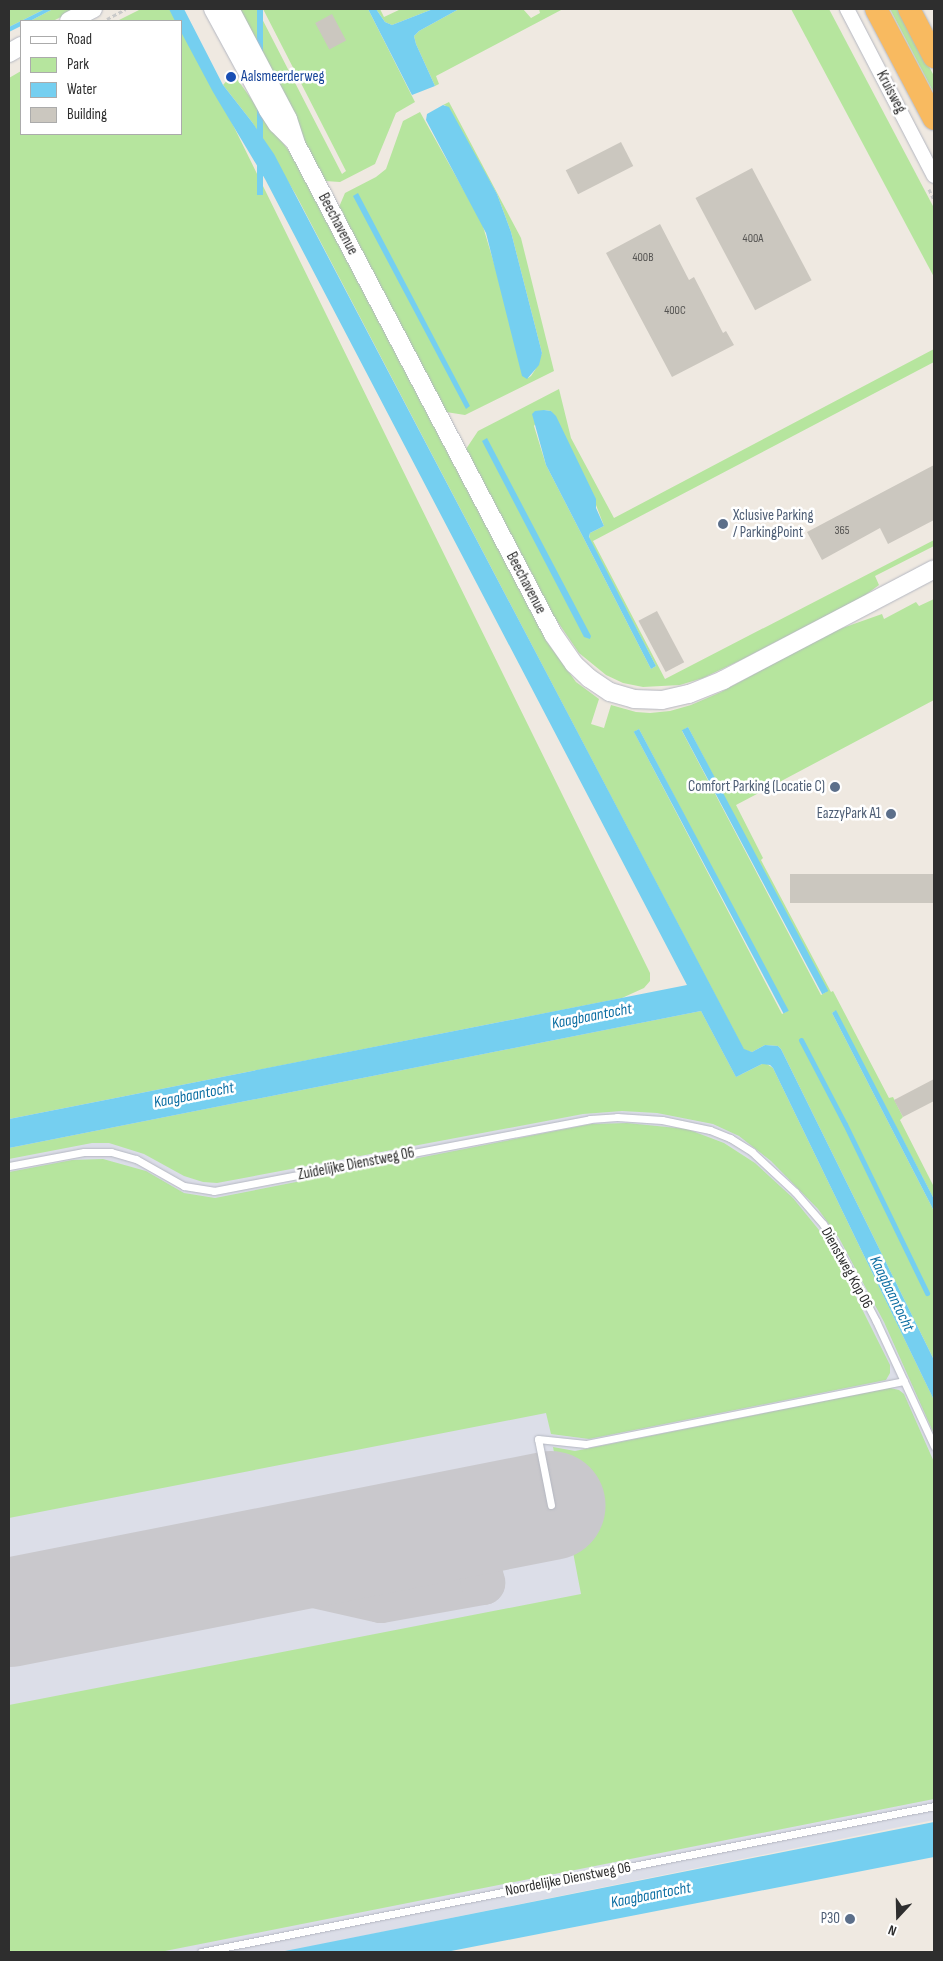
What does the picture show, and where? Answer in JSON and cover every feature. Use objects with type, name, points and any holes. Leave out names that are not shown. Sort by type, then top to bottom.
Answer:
[{"type":"highway","name":"Kruisweg","points":[[876,9],[934,120]]},
{"type":"highway","points":[[909,9],[934,57]]},
{"type":"street","points":[[71,20],[93,9]]},
{"type":"street","name":"Beechavenue","points":[[213,9],[268,110],[277,124],[296,144]]},
{"type":"street","name":"Beechavenue","points":[[230,9],[288,119],[296,144],[553,634],[574,664],[595,682],[618,695],[643,700],[662,700],[689,694],[723,680],[934,569]]},
{"type":"street","name":"Kruisweg","points":[[847,9],[934,176]]},
{"type":"street","points":[[9,53],[20,47]]},
{"type":"lane","name":"Zuidelijke Dienstweg 06","points":[[9,1166],[84,1152],[111,1152],[136,1159],[184,1186],[214,1191],[590,1119],[617,1117],[662,1120],[710,1130]]},
{"type":"lane","name":"Dienstweg Kop 06","points":[[710,1130],[730,1138],[752,1152],[795,1192],[819,1220],[857,1284],[934,1446]]},
{"type":"lane","points":[[551,1506],[538,1439],[568,1444],[586,1444],[904,1381]]},
{"type":"lane","name":"Noordelijke Dienstweg 06","points":[[201,1952],[934,1806]]},
{"type":"path","points":[[104,20],[126,9]]},
{"type":"shaded area","points":[[701,1011],[934,1369],[934,1820],[283,1952],[9,1952],[9,1148]]},
{"type":"green space","points":[[9,9],[45,9],[20,20],[9,27]]},
{"type":"green space","points":[[53,9],[77,9],[55,20],[32,20]]},
{"type":"green space","points":[[141,9],[176,9],[181,20],[119,20]]},
{"type":"green space","points":[[235,9],[257,9],[342,174],[346,171],[263,9],[368,9],[415,102],[396,113],[375,164],[340,182],[325,181]]},
{"type":"green space","points":[[376,9],[380,9],[384,17],[401,9],[433,9],[392,25],[385,22]]},
{"type":"green space","points":[[459,9],[523,9],[531,18],[540,13],[539,9],[563,9],[436,76],[439,84],[435,86],[414,36],[419,31]]},
{"type":"green space","points":[[791,9],[829,9],[934,208],[934,277]]},
{"type":"green space","points":[[890,9],[899,9],[934,76],[934,93]]},
{"type":"green space","points":[[182,21],[650,973],[650,981],[644,988],[622,998],[9,1119],[9,78],[20,72],[20,135],[182,135]]},
{"type":"green space","points":[[230,77],[233,82],[237,79],[291,154],[547,642],[576,682],[599,699],[591,724],[604,728],[611,705],[636,712],[650,713],[670,711],[691,705],[721,692],[834,631],[882,614],[884,619],[916,602],[919,606],[934,599],[934,700],[736,805],[763,858],[761,860],[831,992],[833,991],[889,1098],[893,1097],[903,1117],[900,1120],[934,1187],[934,1199],[835,1011],[832,1013],[934,1211],[934,1360],[781,1049],[778,1046],[765,1045],[752,1052],[744,1050],[296,195],[252,122],[223,85]],"holes":[[[688,727],[826,992],[821,995],[682,731]],[[639,729],[787,1011],[786,1012],[782,1014],[634,732]]]},
{"type":"green space","points":[[449,102],[521,238],[554,371],[465,415],[446,412],[339,207],[345,193],[376,177],[386,169],[403,121],[420,112],[482,223],[528,378],[531,376],[542,353],[511,232],[497,194],[445,105],[443,105]]},
{"type":"green space","points":[[934,349],[934,362],[593,541],[665,679],[934,540],[934,546],[875,576],[879,585],[864,596],[703,678],[680,685],[643,687],[623,683],[606,675],[579,653],[553,615],[466,449],[478,431],[559,389],[571,438],[614,518]],"holes":[[[544,410],[551,411],[596,505],[604,526],[590,533],[589,539],[656,666],[651,669],[546,465],[534,426]]]},
{"type":"green space","points":[[701,1011],[736,1077],[762,1064],[767,1064],[773,1068],[934,1400],[934,1434],[884,1322],[839,1238],[818,1209],[771,1161],[739,1136],[713,1124],[657,1113],[622,1111],[583,1114],[217,1183],[203,1182],[184,1176],[144,1154],[109,1143],[92,1143],[9,1159],[9,1148]]},
{"type":"green space","points":[[627,1123],[687,1129],[724,1143],[755,1163],[793,1198],[819,1230],[846,1277],[890,1365],[890,1373],[886,1380],[589,1439],[551,1434],[546,1413],[9,1518],[9,1172],[72,1160],[103,1159],[146,1171],[184,1193],[215,1198],[591,1124]]},
{"type":"green space","points":[[890,1388],[899,1390],[904,1394],[934,1462],[934,1799],[160,1952],[9,1952],[9,1705],[581,1594],[553,1447],[575,1451]]},
{"type":"water","points":[[45,9],[53,9],[32,20],[23,20]]},
{"type":"water","name":"Kaagbaantocht","points":[[169,9],[184,9],[223,85],[274,154],[744,1049],[752,1052],[765,1045],[778,1046],[781,1049],[934,1360],[934,1400],[773,1068],[770,1065],[762,1064],[736,1077],[701,1011],[9,1148],[9,1119],[687,985],[265,179],[213,92],[182,34],[182,20],[174,20]]},
{"type":"water","points":[[257,9],[263,9],[263,195],[257,195]]},
{"type":"water","points":[[368,9],[376,9],[385,22],[392,25],[433,9],[459,9],[419,31],[414,36],[435,86],[412,95]]},
{"type":"water","points":[[20,22],[20,26],[9,32],[9,27]]},
{"type":"water","points":[[443,105],[449,107],[497,194],[511,232],[542,353],[539,365],[527,379],[522,376],[486,233],[426,120],[427,114]]},
{"type":"water","points":[[358,193],[470,406],[466,409],[353,196]]},
{"type":"water","points":[[535,411],[551,411],[556,416],[596,499],[596,508],[604,526],[590,533],[589,537],[656,666],[651,669],[546,465],[532,414]]},
{"type":"water","points":[[487,438],[591,636],[590,639],[584,637],[482,441]]},
{"type":"water","points":[[688,727],[828,991],[822,994],[682,730]]},
{"type":"water","points":[[639,729],[789,1011],[783,1013],[634,732]]},
{"type":"water","points":[[836,1010],[934,1199],[934,1211],[832,1013]]},
{"type":"water","name":"Kaagbaantocht","points":[[934,1822],[934,1857],[446,1952],[280,1952]]},
{"type":"building","points":[[332,14],[346,40],[329,49],[315,23]]},
{"type":"building","points":[[621,142],[633,166],[578,194],[566,170]]},
{"type":"building","points":[[752,168],[812,280],[755,310],[695,198]]},
{"type":"building","points":[[660,224],[689,280],[694,277],[723,333],[726,331],[734,345],[672,377],[606,253]]},
{"type":"building","points":[[934,465],[934,520],[888,544],[880,528],[822,560],[807,532]]},
{"type":"building","points":[[657,611],[684,662],[666,672],[638,621]]},
{"type":"building","points":[[790,874],[934,874],[934,903],[790,903]]},
{"type":"building","points":[[934,1079],[934,1101],[903,1117],[894,1100]]},
{"type":"waterway","points":[[801,1040],[845,1124],[927,1293]]},
{"type":"taxiway","points":[[212,1572],[227,1570],[252,1572],[381,1601],[483,1583],[470,1521]]},
{"type":"runway","points":[[9,1612],[551,1505]]},
{"type":"place","name":"Aalsmeerderweg","points":[[231,77]]},
{"type":"place","name":"Xclusive Parking / ParkingPoint","points":[[723,524]]},
{"type":"place","name":"Comfort Parking (Locatie C)","points":[[835,787]]},
{"type":"place","name":"EazzyPark A1","points":[[891,814]]},
{"type":"place","name":"P30","points":[[850,1919]]}]
